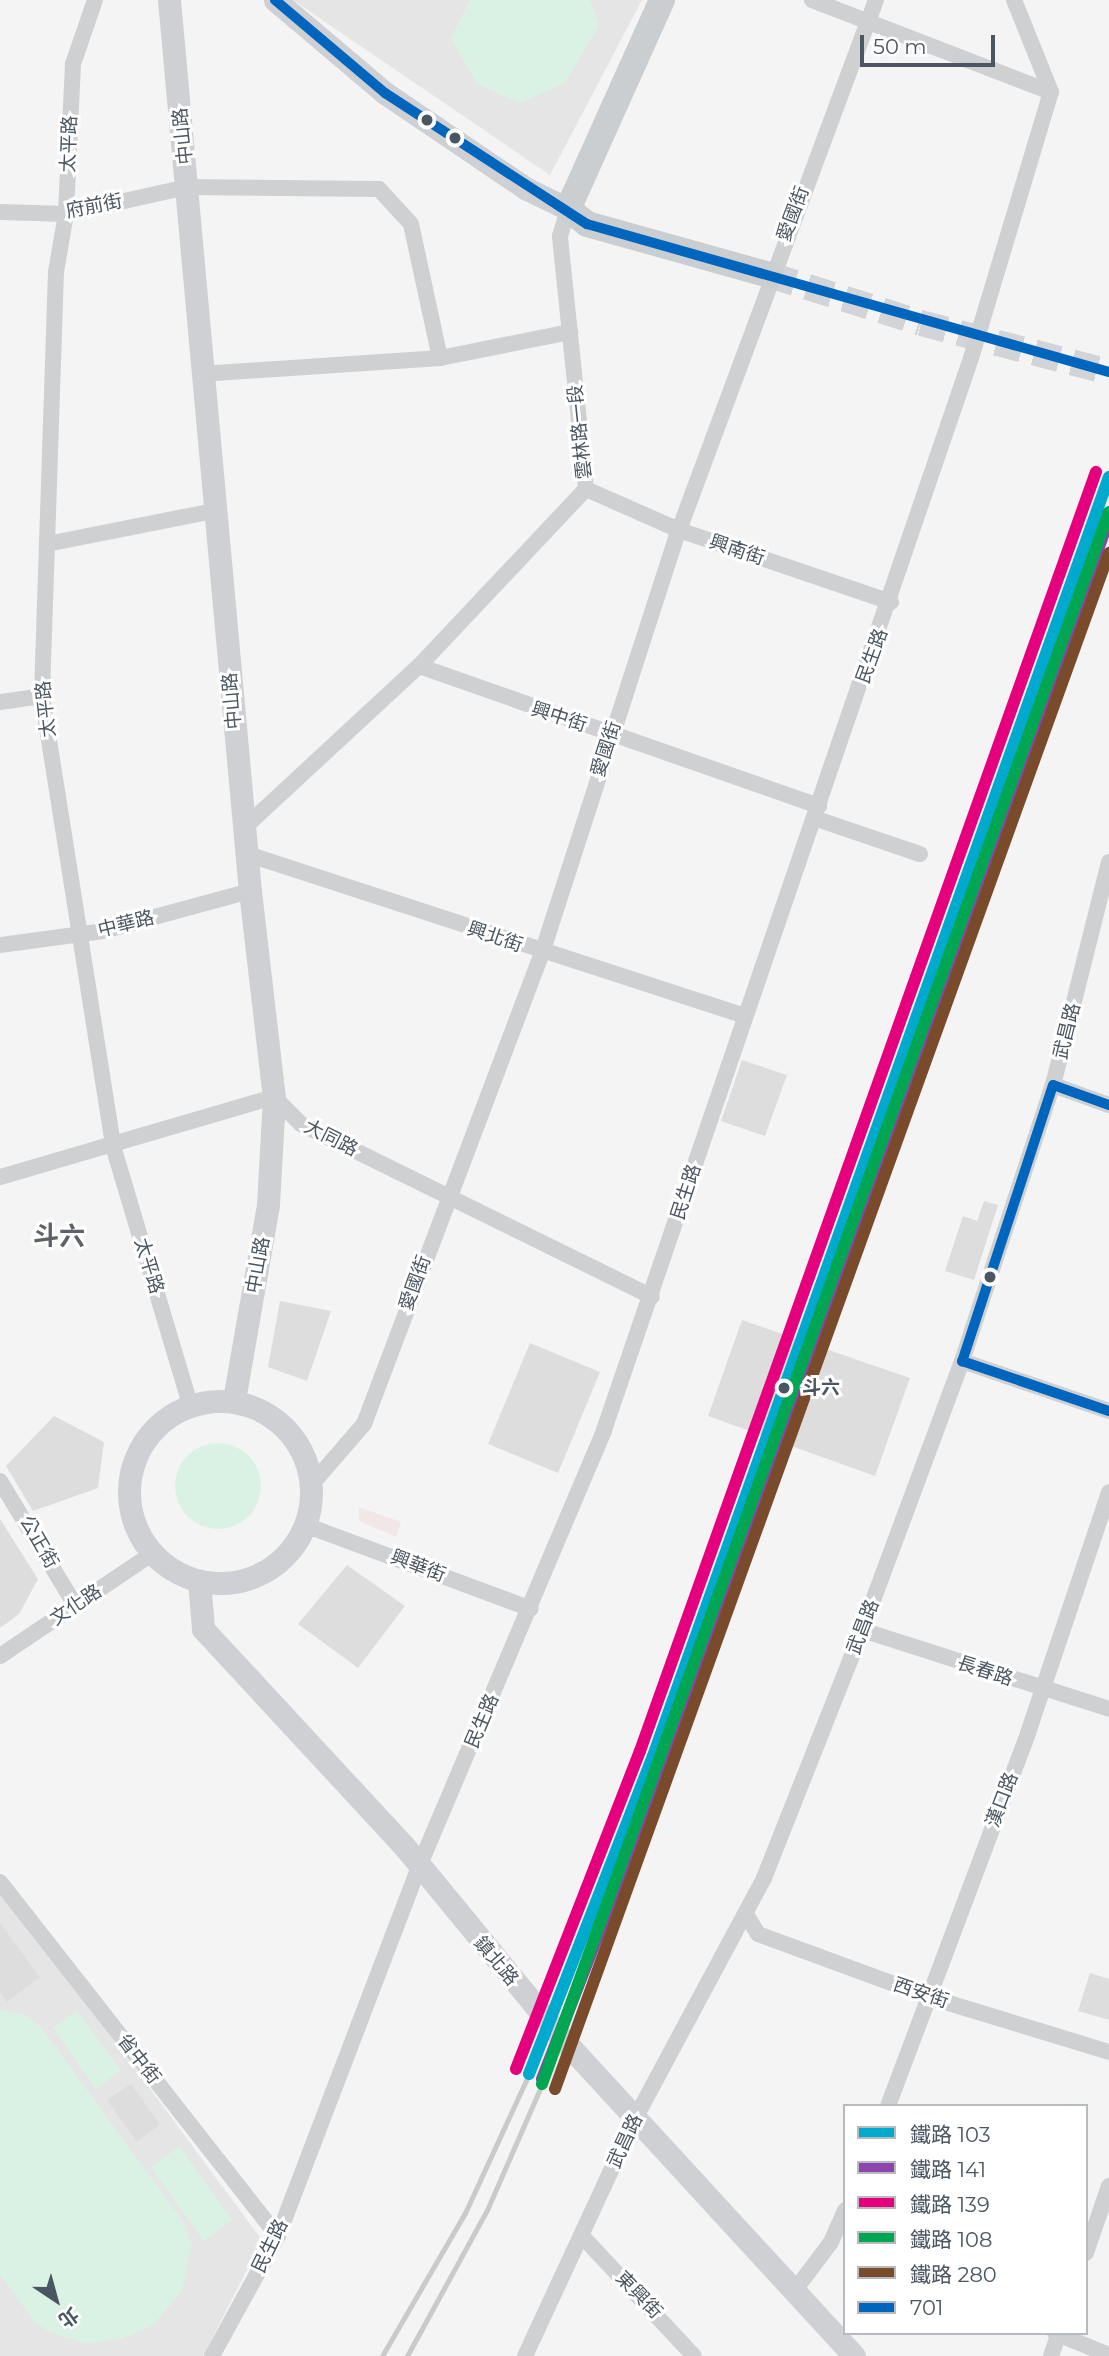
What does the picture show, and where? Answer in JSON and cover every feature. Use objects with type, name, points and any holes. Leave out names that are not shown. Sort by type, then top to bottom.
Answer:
[{"type":"main road","name":"雲林路一段","points":[[568,209],[662,0]]},
{"type":"main road","points":[[568,209],[587,224],[770,275]]},
{"type":"street","name":"太平路","points":[[95,0],[73,64],[66,214],[56,272],[42,696],[113,1146],[191,1408]]},
{"type":"street","name":"中山路","points":[[169,0],[250,891],[274,1097],[268,1205],[234,1400]]},
{"type":"street","points":[[275,0],[385,93],[527,189],[568,209]]},
{"type":"street","points":[[812,0],[1051,92]]},
{"type":"street","name":"愛國街","points":[[312,1484],[364,1424],[448,1194],[542,953],[679,530],[770,275],[876,0]]},
{"type":"street","points":[[1014,0],[1051,92]]},
{"type":"street","name":"民生路","points":[[212,2356],[278,2236],[418,1869],[531,1609],[652,1297],[745,1016],[891,602],[971,358],[1051,92]]},
{"type":"street","name":"府前街","points":[[0,212],[66,214],[187,187],[379,189],[411,224],[440,358]]},
{"type":"street","name":"雲林路一段","points":[[245,827],[419,666],[586,489],[559,236],[568,209]]},
{"type":"street","points":[[201,374],[440,358],[570,332]]},
{"type":"street","name":"興南街","points":[[586,489],[679,530],[891,602]]},
{"type":"street","points":[[47,544],[215,511]]},
{"type":"street","name":"興中街","points":[[419,666],[611,734],[920,854]]},
{"type":"street","points":[[0,702],[42,696]]},
{"type":"street","name":"興北街","points":[[247,853],[542,953],[745,1016]]},
{"type":"street","name":"武昌路","points":[[525,2356],[637,2115],[746,1914],[862,1630],[962,1361],[1053,1085],[1109,862]]},
{"type":"street","name":"中華路","points":[[0,945],[81,934],[250,891]]},
{"type":"street","points":[[1053,1085],[1109,1105]]},
{"type":"street","points":[[0,1177],[274,1097]]},
{"type":"street","name":"大同路","points":[[274,1097],[301,1124],[448,1194],[652,1297]]},
{"type":"street","points":[[962,1361],[1109,1411]]},
{"type":"street","points":[[234,1400],[282,1423],[307,1461],[312,1484],[303,1529],[283,1557],[265,1571],[233,1581],[199,1581],[152,1554],[130,1510],[133,1461],[162,1420],[191,1408],[234,1400]]},
{"type":"street","name":"公正街","points":[[0,1481],[75,1605]]},
{"type":"street","name":"漢口路","points":[[889,2104],[1041,1690],[1109,1492]]},
{"type":"street","name":"興華街","points":[[303,1529],[316,1529],[531,1609]]},
{"type":"street","name":"文化路","points":[[0,1656],[152,1554]]},
{"type":"street","name":"鎮北路","points":[[199,1581],[202,1629],[404,1846],[418,1869],[559,2035],[637,2115],[854,2356]]},
{"type":"street","name":"長春路","points":[[862,1630],[1041,1690],[1109,1709]]},
{"type":"street","name":"省中街","points":[[0,1882],[278,2236]]},
{"type":"street","name":"西安街","points":[[746,1914],[758,1934],[929,1997],[1109,2052]]},
{"type":"street","points":[[1088,2246],[1099,2206],[1109,2186]]},
{"type":"street","points":[[795,2290],[838,2245],[843,2220]]},
{"type":"street","name":"東興街","points":[[582,2236],[694,2356]]},
{"type":"street","points":[[1051,2356],[1058,2335]]},
{"type":"street","points":[[1060,2335],[1109,2355]]},
{"type":"shaded area","points":[[293,0],[642,0],[550,175]]},
{"type":"shaded area","points":[[359,1507],[401,1522],[396,1537],[359,1521]]},
{"type":"shaded area","points":[[0,1886],[262,2240],[203,2356],[0,2356]]},
{"type":"green space","points":[[470,0],[590,0],[599,25],[565,83],[520,103],[477,84],[451,38]]},
{"type":"green space","points":[[218,1443],[242,1450],[254,1462],[261,1486],[254,1510],[242,1522],[218,1529],[194,1522],[182,1510],[175,1486],[182,1462],[194,1450]]},
{"type":"green space","points":[[0,2010],[26,2015],[41,2027],[184,2223],[191,2246],[182,2291],[153,2325],[121,2339],[85,2343],[49,2332],[34,2321],[0,2274]]},
{"type":"green space","points":[[77,2011],[121,2070],[96,2089],[53,2028]]},
{"type":"green space","points":[[179,2146],[232,2220],[204,2241],[151,2167]]},
{"type":"building","points":[[742,1060],[787,1075],[765,1136],[721,1121]]},
{"type":"building","points":[[984,1201],[998,1205],[974,1280],[945,1271],[963,1216],[977,1221]]},
{"type":"building","points":[[280,1301],[331,1311],[307,1381],[268,1367]]},
{"type":"building","points":[[742,1320],[910,1378],[875,1476],[708,1416]]},
{"type":"building","points":[[530,1343],[600,1372],[558,1473],[488,1444]]},
{"type":"building","points":[[54,1416],[104,1442],[98,1488],[33,1511],[6,1466]]},
{"type":"building","points":[[0,1519],[38,1579],[19,1614],[0,1628]]},
{"type":"building","points":[[347,1565],[405,1606],[358,1668],[298,1624]]},
{"type":"building","points":[[0,1923],[40,1977],[7,2002],[0,1992]]},
{"type":"building","points":[[1090,1973],[1109,1979],[1109,2020],[1078,2011]]},
{"type":"building","points":[[131,2084],[160,2124],[137,2142],[107,2100]]},
{"type":"tunnel","points":[[770,275],[921,323],[1109,372]]},
{"type":"railway","points":[[382,2356],[465,2213],[529,2074]]},
{"type":"railway","points":[[407,2356],[487,2210],[542,2084]]},
{"type":"rail line","name":"139","points":[[516,2069],[640,1751],[1096,472]]},
{"type":"rail line","name":"103","points":[[529,2074],[653,1756],[1109,477]]},
{"type":"rail line","name":"108","points":[[542,2084],[1109,512]]},
{"type":"rail line","name":"141","points":[[542,2079],[666,1761],[1109,519]]},
{"type":"rail line","name":"280","points":[[555,2089],[1109,553]]},
{"type":"transit line","name":"701","points":[[275,0],[385,93],[587,224],[1109,372]]},
{"type":"transit line","name":"701","points":[[1109,1105],[1053,1085],[962,1361],[1109,1411]]},
{"type":"place","name":"斗六","points":[[784,1388]]},
{"type":"district","name":"斗六","points":[[59,1237]]}]
